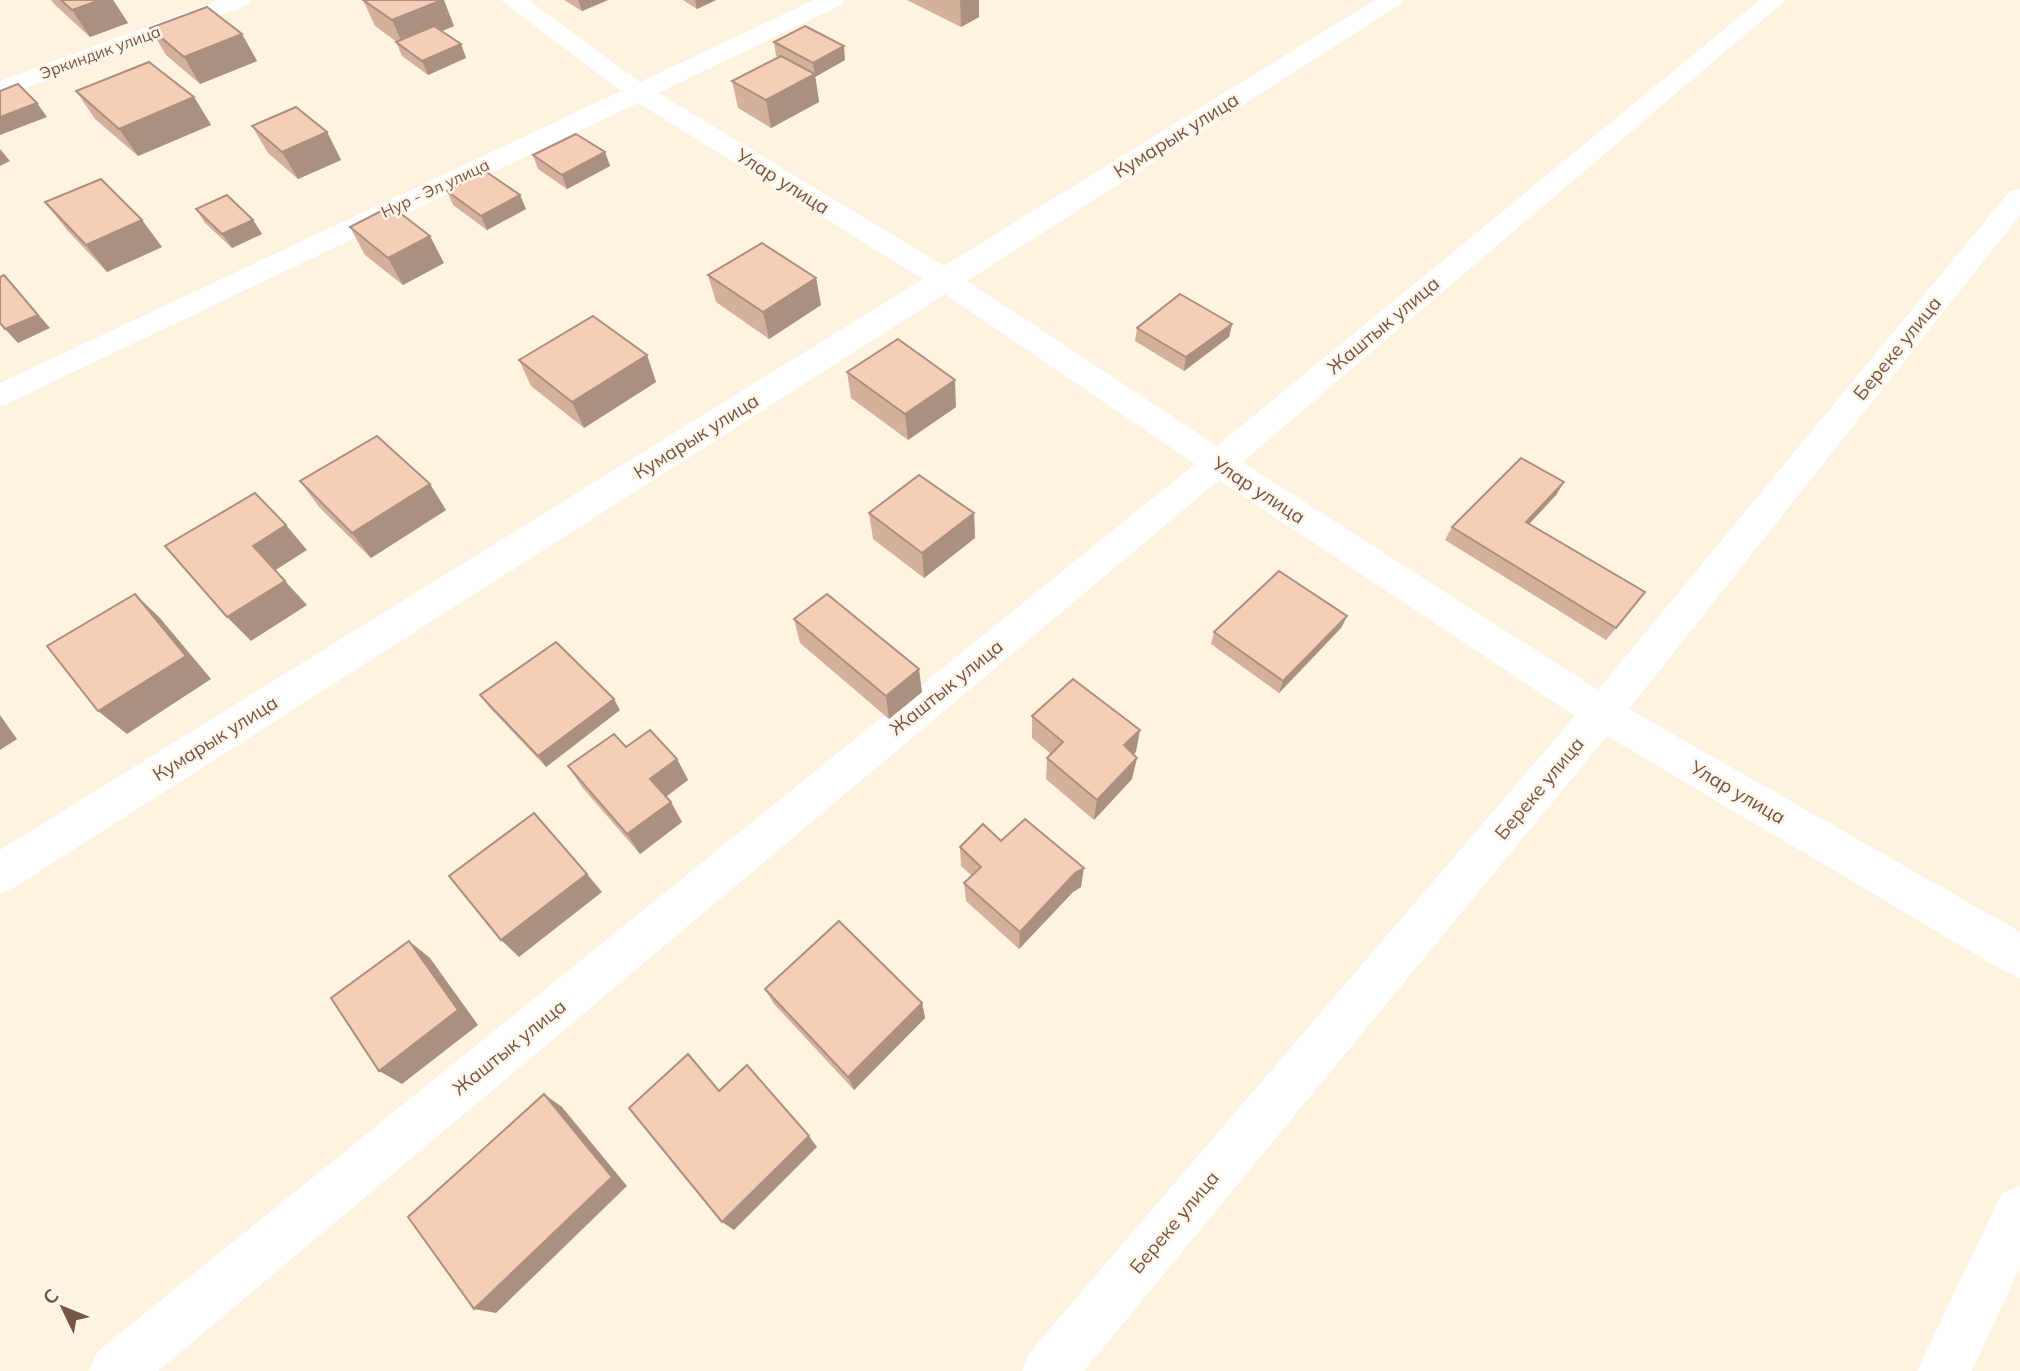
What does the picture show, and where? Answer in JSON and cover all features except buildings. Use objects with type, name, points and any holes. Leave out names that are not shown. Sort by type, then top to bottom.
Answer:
[{"type":"street","name":"Эркиндик улица","points":[[0,90],[240,0]]},
{"type":"street","name":"Улар улица","points":[[513,0],[638,92],[944,280],[1218,463],[1602,713],[2020,956]]},
{"type":"street","name":"Нур - Эл улица","points":[[0,396],[834,0]]},
{"type":"street","name":"Кумарык улица","points":[[0,873],[1391,0]]},
{"type":"street","name":"Жаштык улица","points":[[116,1371],[1218,463],[1774,0]]},
{"type":"street","name":"Береке улица","points":[[1049,1371],[1602,713],[2020,197]]},
{"type":"street","points":[[1944,1371],[2020,1211]]}]
